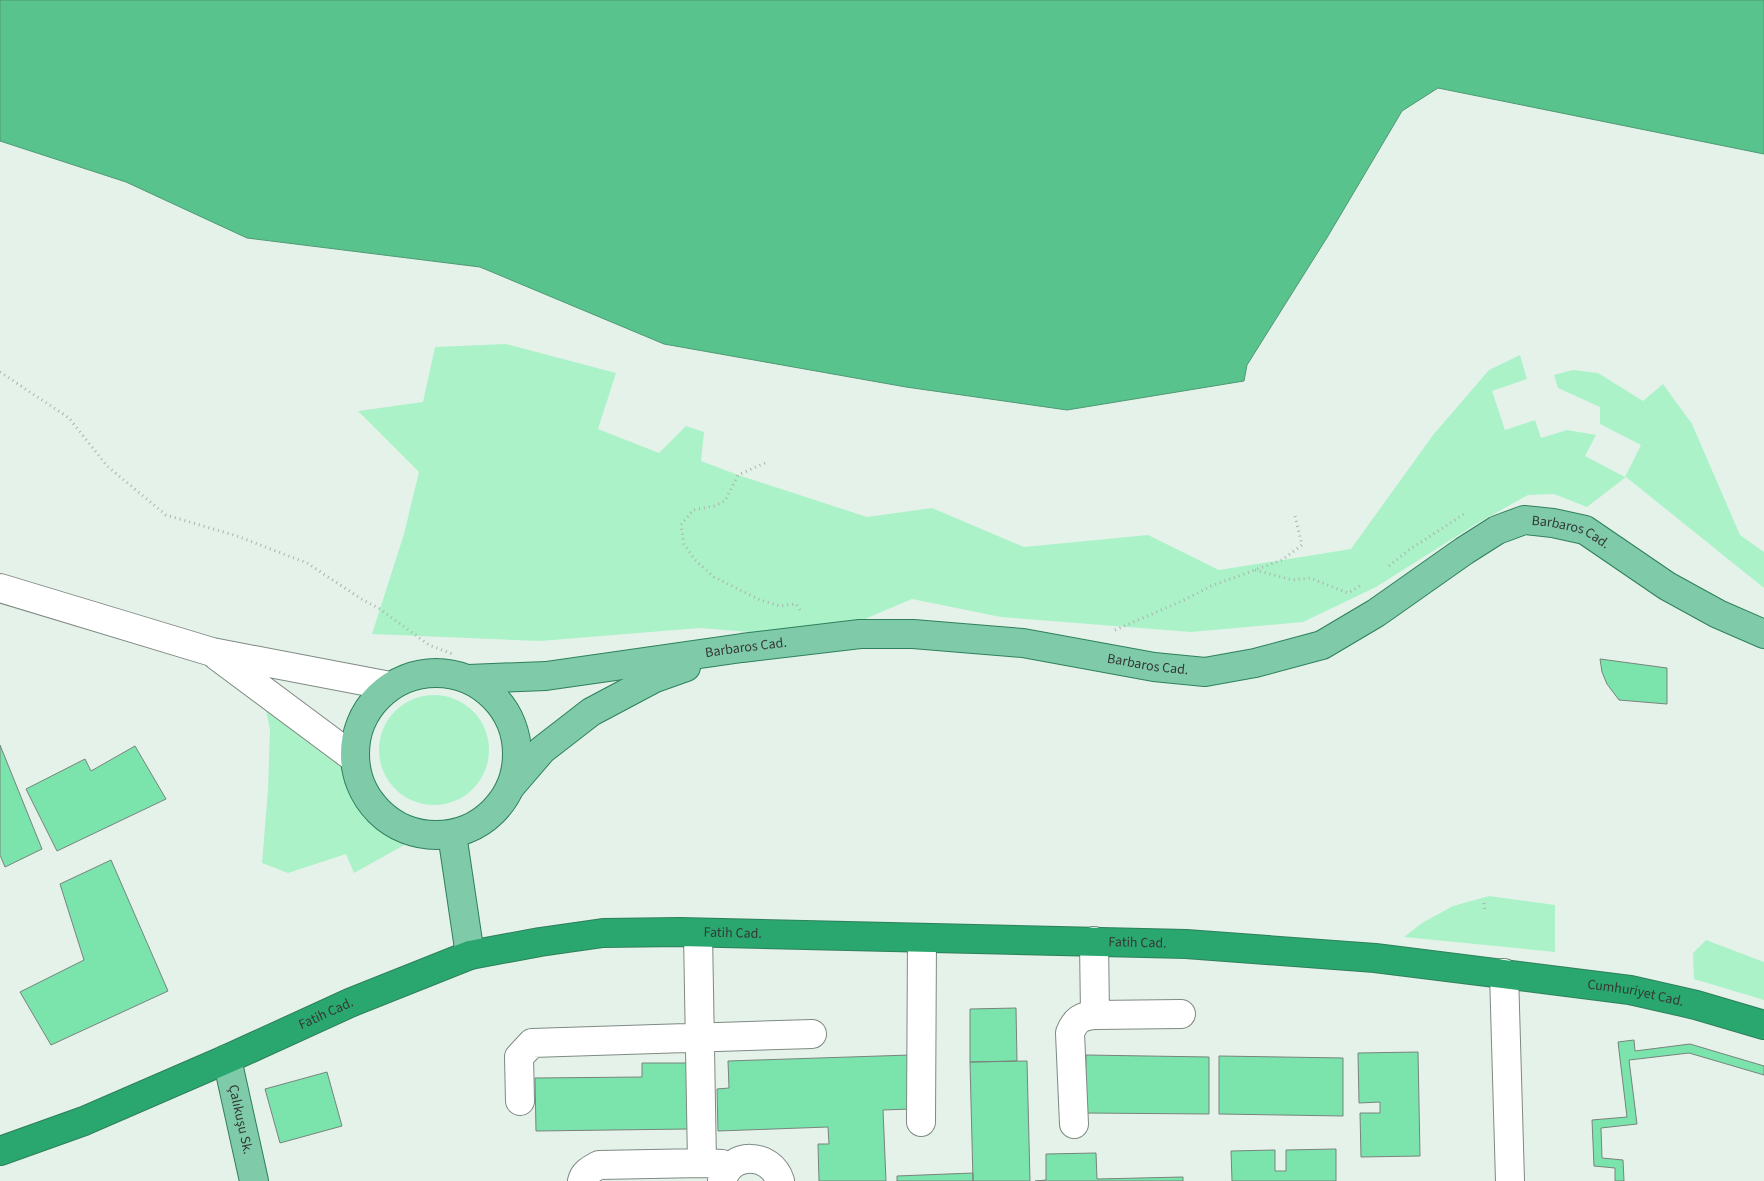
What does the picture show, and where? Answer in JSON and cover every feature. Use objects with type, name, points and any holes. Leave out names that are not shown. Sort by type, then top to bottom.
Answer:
[{"type":"highway","name":"Fatih Cad.","points":[[0,1151],[84,1121],[352,1002],[470,955],[540,942],[603,934],[698,933],[1186,944],[1365,957],[1504,973]]},
{"type":"highway","name":"Cumhuriyet Cad.","points":[[1504,973],[1643,992],[1764,1025]]},
{"type":"main road","name":"Barbaros Cad.","points":[[462,667],[546,676],[820,638],[860,634],[904,634],[1023,643],[1154,668],[1205,672],[1255,664],[1322,645],[1376,613],[1497,530],[1524,520],[1553,523],[1585,530],[1667,586],[1718,614],[1764,634]]},
{"type":"main road","points":[[510,787],[517,763],[516,737],[506,713],[490,693],[462,667],[443,673],[416,675],[390,686],[370,706],[357,730],[354,758],[360,785],[375,809],[398,826],[424,834],[452,834],[476,825],[496,809],[510,787],[542,750],[591,712],[655,678],[742,648]]},
{"type":"main road","points":[[452,834],[470,955]]},
{"type":"main road","name":"Çalıkuşu Sk.","points":[[227,1059],[254,1181]]},
{"type":"street","points":[[0,588],[212,652],[390,686]]},
{"type":"street","points":[[212,652],[354,758]]},
{"type":"street","points":[[698,933],[700,1037],[717,1171]]},
{"type":"street","points":[[921,1122],[922,938]]},
{"type":"street","points":[[1094,941],[1095,1015]]},
{"type":"street","points":[[1504,973],[1510,1181]]},
{"type":"street","points":[[1074,1124],[1070,1033],[1078,1019],[1095,1015],[1181,1014]]},
{"type":"street","points":[[520,1101],[519,1057],[532,1043],[812,1034]]},
{"type":"street","points":[[582,1181],[582,1178],[588,1171],[599,1165],[717,1171],[740,1161],[755,1158],[773,1167],[780,1181]]},
{"type":"path","points":[[0,372],[69,418],[107,466],[166,515],[237,536],[307,563],[380,609],[462,667]]},
{"type":"path","points":[[765,463],[738,475],[725,501],[714,506],[693,510],[681,525],[684,544],[694,560],[714,577],[760,600],[780,606],[796,604],[820,638]]},
{"type":"path","points":[[1386,568],[1409,550],[1470,511]]},
{"type":"path","points":[[1110,632],[1182,601],[1211,586],[1282,560],[1302,544],[1296,516]]},
{"type":"path","points":[[1255,570],[1293,580],[1310,578],[1348,593],[1371,580]]},
{"type":"path","points":[[1484,903],[1485,912]]},
{"type":"shaded area","points":[[0,0],[1764,0],[1764,154],[1438,88],[1402,111],[1328,236],[1247,365],[1244,381],[1067,410],[906,387],[664,344],[480,267],[247,238],[126,182],[0,141]]},
{"type":"shaded area","points":[[506,344],[616,373],[598,429],[659,453],[686,426],[704,432],[701,461],[867,517],[932,508],[1024,547],[1148,535],[1219,570],[1351,549],[1433,435],[1489,370],[1520,355],[1527,379],[1492,391],[1505,430],[1535,420],[1541,438],[1567,430],[1596,435],[1585,456],[1625,477],[1641,445],[1600,424],[1600,407],[1558,388],[1554,375],[1573,370],[1598,373],[1643,401],[1663,384],[1692,424],[1740,535],[1764,552],[1764,588],[1626,477],[1587,507],[1554,494],[1528,495],[1476,524],[1376,587],[1303,622],[1191,632],[1001,617],[912,599],[820,638],[700,628],[540,641],[372,634],[404,534],[419,472],[358,411],[423,402],[435,347]]},
{"type":"shaded area","points":[[262,690],[354,758],[360,785],[375,809],[398,826],[424,834],[354,873],[346,854],[288,873],[262,863],[268,790],[270,730]]},
{"type":"shaded area","points":[[434,695],[455,699],[473,711],[485,729],[489,750],[485,771],[473,789],[455,801],[434,805],[413,801],[395,789],[383,771],[379,750],[383,729],[395,711],[413,699]]},
{"type":"shaded area","points":[[1489,896],[1555,905],[1555,952],[1404,937],[1422,923],[1453,906]]},
{"type":"shaded area","points":[[1706,940],[1764,962],[1764,1000],[1694,979],[1693,953]]},
{"type":"building","points":[[1600,659],[1667,668],[1667,704],[1619,700],[1607,684],[1602,672]]},
{"type":"building","points":[[0,745],[42,849],[5,867],[0,855]]},
{"type":"building","points":[[135,746],[166,799],[57,851],[26,789],[85,759],[91,771]]},
{"type":"building","points":[[111,860],[168,991],[51,1045],[20,992],[84,960],[60,884]]},
{"type":"building","points":[[1016,1008],[1017,1061],[970,1062],[970,1009]]},
{"type":"building","points":[[1634,1040],[1635,1051],[1690,1044],[1764,1066],[1764,1075],[1689,1053],[1629,1060],[1637,1124],[1601,1128],[1602,1158],[1623,1160],[1624,1181],[1615,1181],[1615,1168],[1594,1166],[1592,1120],[1627,1117],[1618,1042]]},
{"type":"building","points":[[1418,1052],[1420,1156],[1361,1157],[1360,1113],[1380,1113],[1380,1102],[1359,1103],[1358,1053]]},
{"type":"building","points":[[910,1055],[912,1109],[883,1110],[886,1181],[819,1181],[818,1144],[829,1144],[828,1127],[718,1131],[717,1089],[729,1088],[728,1061]]},
{"type":"building","points":[[1086,1055],[1209,1057],[1209,1114],[1085,1113]]},
{"type":"building","points":[[1219,1056],[1343,1058],[1343,1116],[1219,1114]]},
{"type":"building","points":[[1027,1061],[1030,1181],[973,1181],[970,1062]]},
{"type":"building","points":[[642,1063],[687,1063],[688,1129],[536,1131],[535,1078],[642,1077]]},
{"type":"building","points":[[327,1072],[342,1126],[280,1143],[265,1089]]},
{"type":"building","points":[[1336,1149],[1336,1181],[1232,1181],[1231,1151],[1275,1150],[1275,1171],[1286,1171],[1286,1150]]},
{"type":"building","points":[[1096,1153],[1097,1179],[1183,1177],[1183,1181],[1035,1181],[1046,1180],[1046,1154]]},
{"type":"building","points":[[973,1173],[973,1181],[897,1181],[897,1176]]}]
